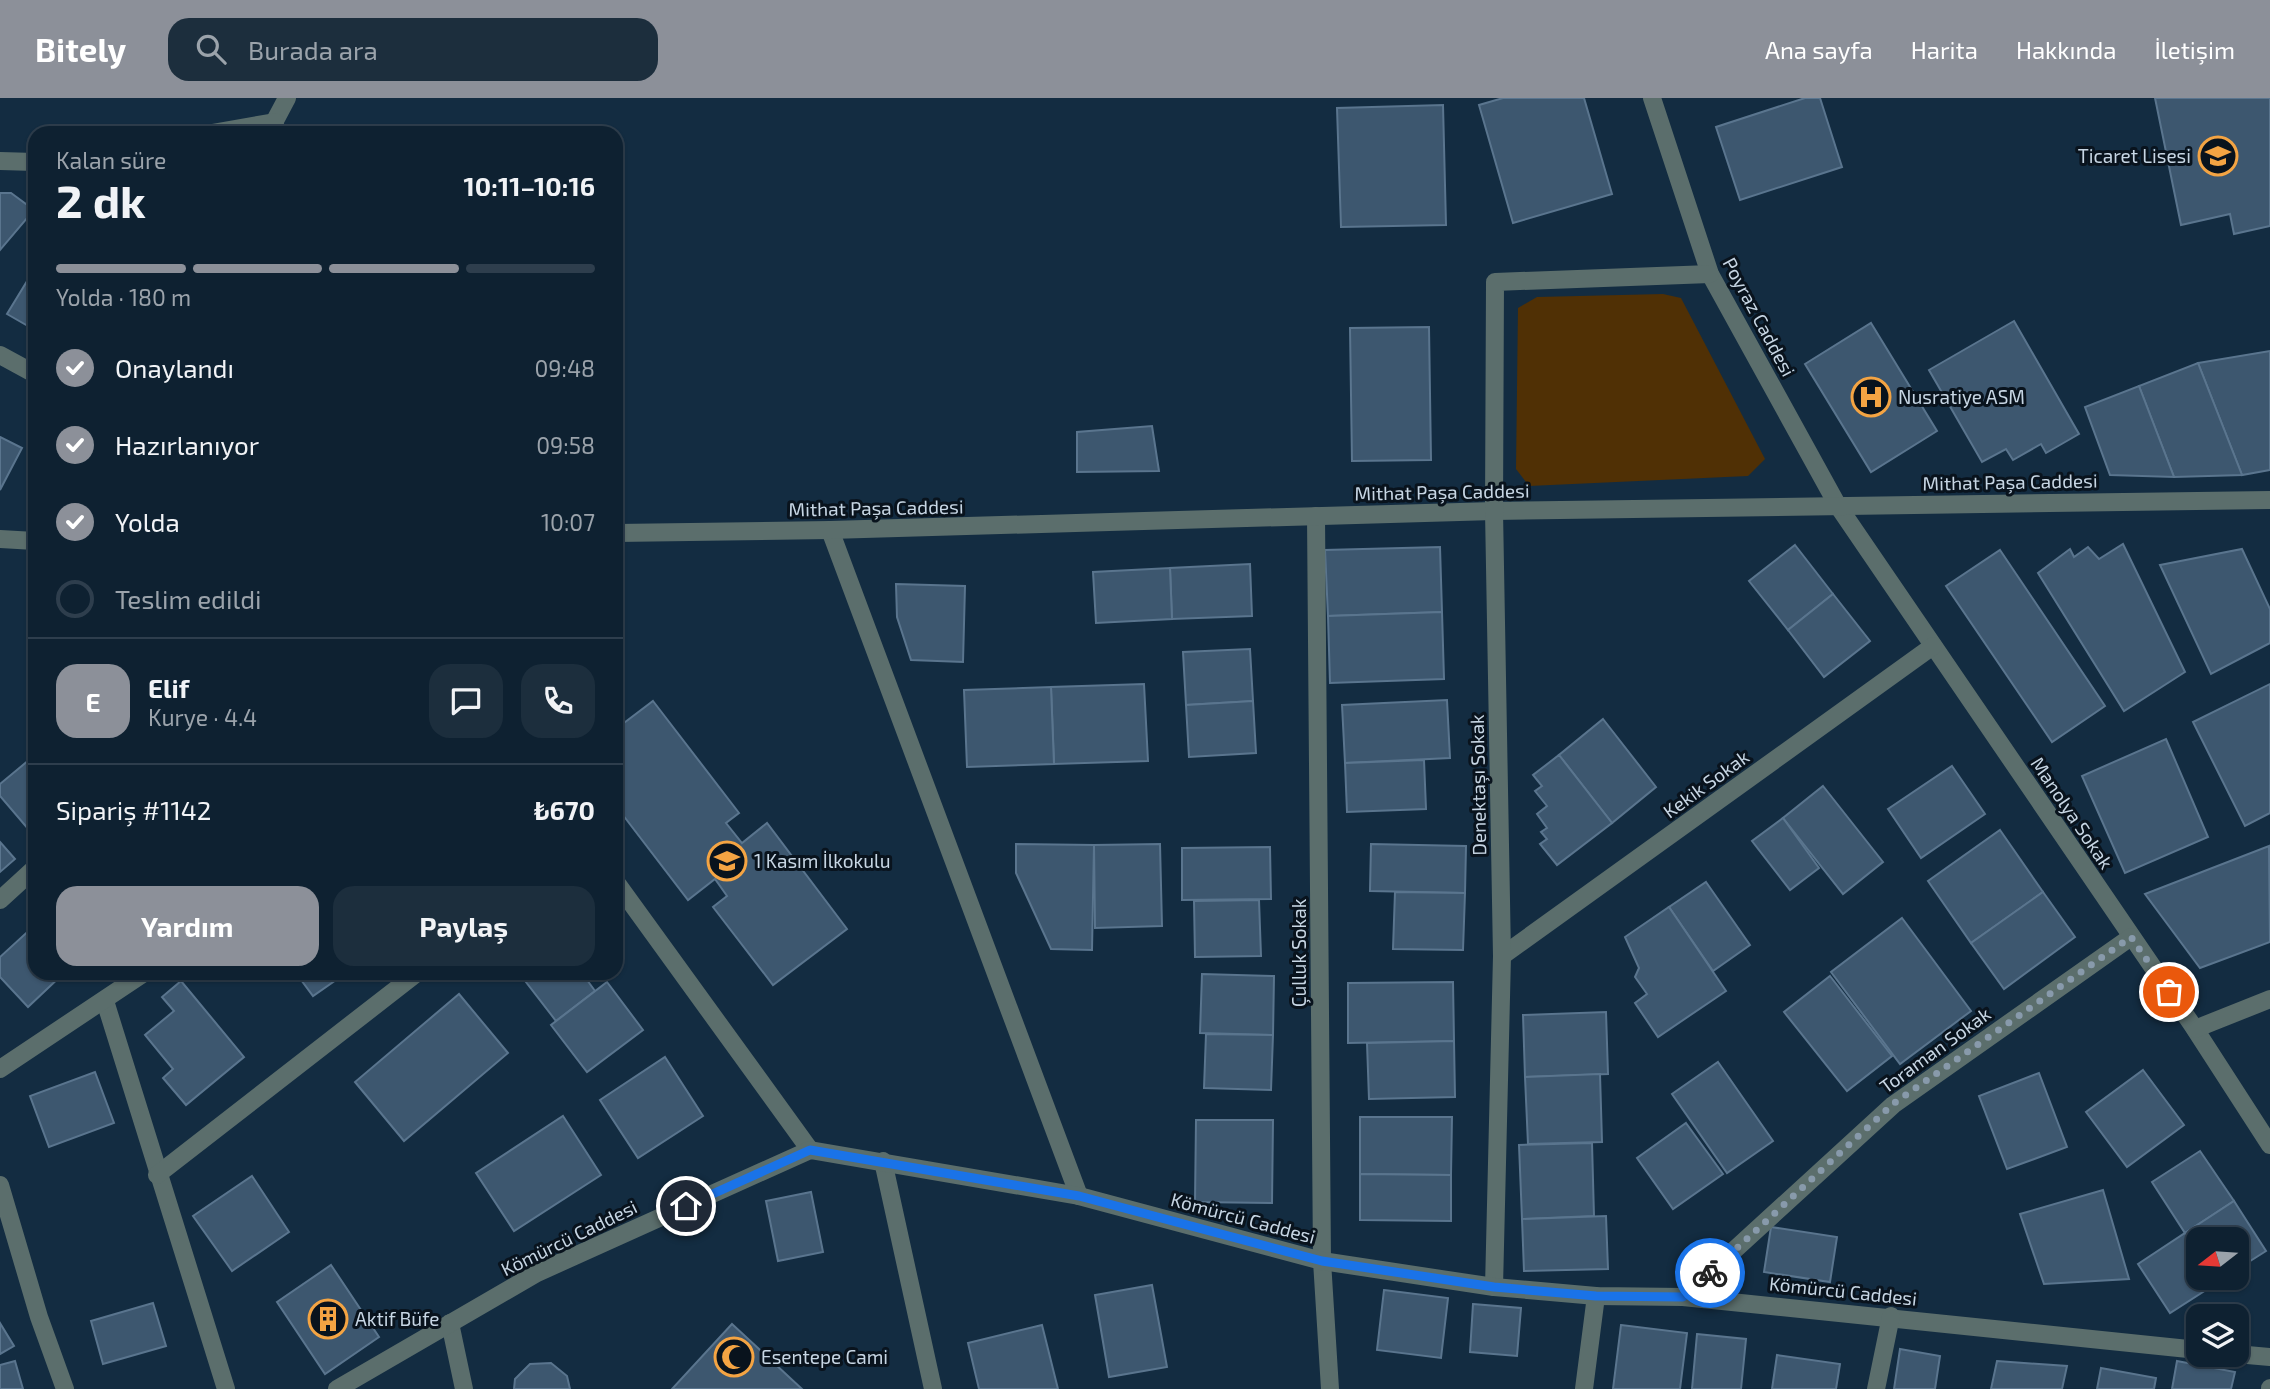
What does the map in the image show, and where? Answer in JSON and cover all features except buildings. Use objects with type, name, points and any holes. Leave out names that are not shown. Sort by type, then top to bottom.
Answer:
[{"type":"street","points":[[273,126],[287,98]]},
{"type":"street","name":"Poyraz Caddesi","points":[[1652,98],[1710,275],[1838,506]]},
{"type":"street","points":[[0,161],[28,162]]},
{"type":"street","name":"Denektaşı Sokak","points":[[1494,1287],[1503,956],[1494,511],[1495,282],[1710,275]]},
{"type":"street","points":[[0,355],[28,370]]},
{"type":"street","name":"Mithat Paşa Caddesi","points":[[623,533],[830,530],[1494,511],[2270,500]]},
{"type":"street","name":"Manolya Sokak","points":[[1838,506],[2195,1029],[2270,1145]]},
{"type":"street","name":"Çulluk Sokak","points":[[1316,516],[1322,1261],[1330,1389]]},
{"type":"street","points":[[830,530],[1079,1196]]},
{"type":"street","points":[[0,539],[28,541]]},
{"type":"street","name":"Kekik Sokak","points":[[1503,956],[1933,646]]},
{"type":"street","points":[[0,900],[28,874]]},
{"type":"street","points":[[623,892],[810,1150]]},
{"type":"street","name":"Toraman Sokak","points":[[1683,1297],[1893,1104],[2131,937]]},
{"type":"street","points":[[0,1069],[134,980]]},
{"type":"street","points":[[157,1175],[408,980]]},
{"type":"street","points":[[2195,1029],[2270,999]]},
{"type":"street","points":[[105,1001],[157,1175],[226,1389]]},
{"type":"street","name":"Kömürcü Caddesi","points":[[337,1389],[537,1273],[810,1150],[1079,1196],[1322,1261],[1494,1287],[1596,1296],[1683,1297],[1892,1316],[2186,1349]]},
{"type":"street","points":[[883,1161],[933,1389]]},
{"type":"street","points":[[0,1185],[39,1317],[65,1389]]},
{"type":"street","points":[[1584,1389],[1596,1296]]},
{"type":"street","points":[[1877,1389],[1892,1316]]},
{"type":"street","points":[[450,1322],[464,1389]]},
{"type":"street","points":[[2249,1355],[2270,1357]]},
{"type":"shaded area","points":[[1663,294],[1681,298],[1765,459],[1748,476],[1529,486],[1516,469],[1518,308],[1537,297]]},
{"type":"way so far","points":[[1710,1273],[1893,1104],[2131,937],[2169,992]]},
{"type":"place","name":"Ticaret Lisesi","points":[[2218,156]]},
{"type":"place","name":"Nusratiye ASM","points":[[1871,397]]},
{"type":"place","name":"1 Kasım İlkokulu","points":[[727,861]]},
{"type":"place","name":"Aktif Büfe","points":[[328,1319]]},
{"type":"place","name":"Esentepe Cami","points":[[734,1357]]},
{"type":"route","points":[[686,1206],[810,1150],[918,1166],[1079,1196],[1322,1261],[1494,1287],[1596,1296],[1683,1297],[1710,1273]]}]
